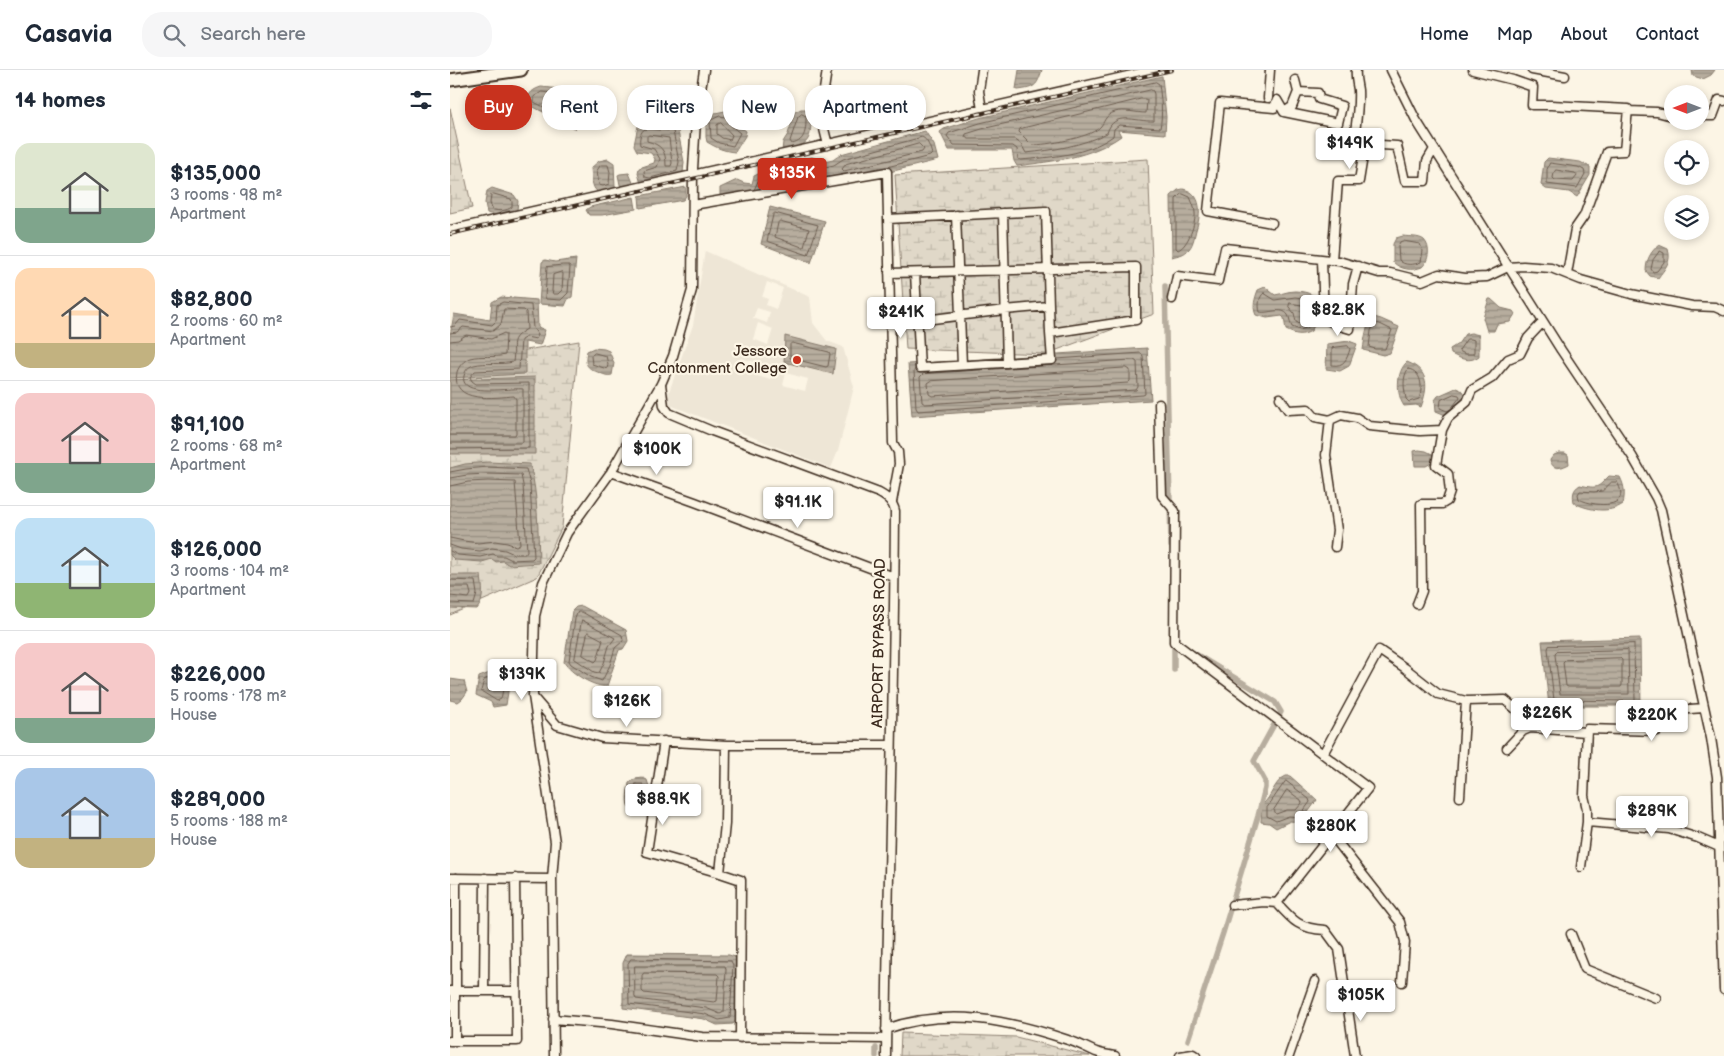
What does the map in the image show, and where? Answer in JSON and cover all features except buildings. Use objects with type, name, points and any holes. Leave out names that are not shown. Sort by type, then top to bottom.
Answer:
[{"type":"highway","points":[[450,80],[521,70]]},
{"type":"street","points":[[554,1056],[552,879],[555,842],[533,696],[535,616],[543,583],[567,533],[611,472],[661,384],[673,356],[692,290],[693,174],[696,121],[704,70]]},
{"type":"street","points":[[827,70],[822,102],[823,125],[828,145]]},
{"type":"street","points":[[982,70],[979,91],[982,110]]},
{"type":"street","points":[[450,230],[1154,70]]},
{"type":"street","points":[[1268,98],[1270,70]]},
{"type":"street","points":[[1356,70],[1358,112],[1354,140],[1365,144],[1398,146],[1405,181],[1425,181],[1427,161],[1434,149]]},
{"type":"street","points":[[1392,70],[1416,120],[1543,322],[1632,456],[1661,510],[1717,777],[1724,990]]},
{"type":"street","points":[[1473,70],[1533,87],[1532,105],[1551,104],[1628,109],[1628,111],[1664,114]]},
{"type":"street","points":[[1532,70],[1566,76]]},
{"type":"street","points":[[1284,112],[1292,107],[1298,92],[1295,80]]},
{"type":"street","points":[[1272,223],[1208,211],[1220,103],[1274,108],[1277,100],[1284,112],[1338,123],[1342,106],[1319,98],[1318,93],[1298,92]]},
{"type":"street","points":[[1709,116],[1713,116],[1719,100],[1724,100]]},
{"type":"street","points":[[1566,274],[1575,229],[1584,216],[1607,152],[1624,152],[1628,111]]},
{"type":"street","points":[[1332,260],[1338,181],[1359,181],[1365,144]]},
{"type":"street","name":"AIRPORT BYPASS ROAD","points":[[693,205],[887,172],[892,443],[898,452],[899,464],[892,502],[895,512],[894,576],[890,628],[891,745],[886,1056]]},
{"type":"street","points":[[888,219],[1046,211],[1052,360],[920,368],[915,272]]},
{"type":"street","points":[[1003,213],[1007,362]]},
{"type":"street","points":[[956,215],[962,366]]},
{"type":"street","points":[[1172,299],[1177,276],[1218,281],[1225,248],[1332,260],[1379,273],[1390,273],[1422,281],[1439,274],[1465,278],[1486,277],[1508,267],[1551,268],[1631,294],[1724,310]]},
{"type":"street","points":[[1322,260],[1324,318],[1350,329],[1353,284],[1358,266]]},
{"type":"street","points":[[889,273],[1136,267],[1136,320],[1050,333]]},
{"type":"street","points":[[917,321],[1049,306]]},
{"type":"street","points":[[1417,604],[1422,591],[1421,504],[1442,504],[1447,501],[1450,492],[1448,474],[1436,464],[1442,430],[1448,418],[1467,402],[1472,390],[1492,378],[1508,358],[1520,354],[1528,338],[1543,322]]},
{"type":"street","points":[[661,384],[664,406],[669,413],[712,431],[880,493],[892,502]]},
{"type":"street","points":[[1280,398],[1288,410],[1308,410],[1315,417],[1330,420],[1340,415],[1357,418],[1369,426],[1420,431],[1442,430]]},
{"type":"street","points":[[1159,404],[1162,496],[1175,511],[1174,642],[1368,788],[1277,903]]},
{"type":"street","points":[[1330,420],[1326,455],[1337,530],[1335,547]]},
{"type":"street","points":[[611,472],[894,576]]},
{"type":"street","points":[[1322,754],[1379,650],[1438,694],[1466,701],[1506,700],[1526,718],[1549,729]]},
{"type":"street","points":[[533,696],[556,725],[602,738],[726,745],[891,745]]},
{"type":"street","points":[[1460,797],[1466,701]]},
{"type":"street","points":[[1507,748],[1523,731],[1530,728],[1586,732],[1587,729],[1657,731],[1662,711],[1704,708]]},
{"type":"street","points":[[1581,867],[1587,822],[1584,796],[1586,732]]},
{"type":"street","points":[[664,741],[647,852],[741,880],[740,1038]]},
{"type":"street","points":[[720,873],[724,824],[726,745]]},
{"type":"street","points":[[1587,822],[1669,829],[1698,838],[1719,848]]},
{"type":"street","points":[[1331,834],[1400,922],[1404,942],[1402,982]]},
{"type":"street","points":[[516,878],[517,1041],[452,1041],[454,991],[453,878],[516,878],[552,879]]},
{"type":"street","points":[[484,991],[485,878]]},
{"type":"street","points":[[1232,905],[1264,902],[1277,903],[1290,918],[1309,929],[1325,930],[1339,949],[1355,1056]]},
{"type":"street","points":[[1571,934],[1585,969],[1656,998]]},
{"type":"street","points":[[1289,1056],[1315,981]]},
{"type":"street","points":[[454,991],[516,991]]},
{"type":"street","points":[[886,1029],[905,1023],[942,1018],[1002,1021],[1050,1034],[1097,1052],[1115,1056]]},
{"type":"street","points":[[553,1019],[612,1024],[702,1037],[886,1039]]},
{"type":"street","points":[[1087,1047],[1087,1056]]},
{"type":"street","points":[[1180,1056],[1193,1054],[1196,1056]]},
{"type":"shaded area","name":"Jessore Cantonment College","points":[[705,251],[810,297],[813,323],[827,341],[843,347],[854,387],[838,451],[831,468],[665,403],[693,325]],"holes":[[[767,282],[783,288],[776,309],[766,305],[768,299],[762,297]],[[757,308],[770,312],[767,323],[753,318]],[[758,323],[773,329],[768,345],[753,339]],[[741,358],[773,368],[770,380],[737,369]],[[786,373],[808,379],[805,391],[783,385]]]},
{"type":"green space","points":[[450,108],[472,208],[450,213]]},
{"type":"green space","points":[[1148,159],[1154,314],[1046,354],[906,349],[895,175]]},
{"type":"green space","points":[[579,341],[562,527],[537,577],[450,615],[450,363]]},
{"type":"green space","points":[[901,1033],[1016,1037],[1090,1056],[900,1056]]},
{"type":"water","points":[[1019,70],[1042,70],[1037,83],[1032,87],[1018,90],[1016,89]]},
{"type":"water","points":[[1692,70],[1715,70],[1711,75],[1703,79],[1693,76]]},
{"type":"water","points":[[1162,76],[1166,117],[1165,134],[1118,130],[1121,136],[1084,154],[1017,166],[1012,150],[949,150],[940,132],[979,118]]},
{"type":"water","points":[[542,87],[542,111],[532,106],[533,90]]},
{"type":"water","points":[[805,109],[805,130],[811,130],[809,136],[804,144],[782,151],[783,142],[789,130],[795,130],[795,112]]},
{"type":"water","points":[[723,111],[723,130],[746,131],[735,152],[721,149],[707,142],[706,130],[713,130],[713,114]]},
{"type":"water","points":[[637,130],[678,130],[684,162],[683,173],[680,176],[641,184],[638,173],[639,168],[654,163],[655,159],[651,153],[637,151],[634,145]]},
{"type":"water","points":[[925,131],[934,145],[938,160],[873,176],[808,188],[806,173],[779,186],[769,197],[720,199],[720,188],[737,180],[752,184],[754,176],[782,163],[812,157],[824,162],[833,160],[841,154]]},
{"type":"water","points":[[1548,158],[1580,162],[1590,167],[1590,175],[1577,197],[1569,192],[1546,189],[1541,185],[1544,162]]},
{"type":"water","points":[[608,159],[614,163],[615,188],[598,192],[593,185],[591,168],[599,161]]},
{"type":"water","points":[[629,173],[634,185],[621,189],[618,175]]},
{"type":"water","points":[[686,187],[686,196],[683,200],[640,208],[639,196]]},
{"type":"water","points":[[492,188],[514,195],[518,201],[517,210],[502,215],[487,213],[485,203],[487,191]]},
{"type":"water","points":[[1178,190],[1190,191],[1197,200],[1199,218],[1191,247],[1184,253],[1172,257],[1171,196]]},
{"type":"water","points":[[634,197],[636,209],[602,215],[589,215],[586,210],[590,207]]},
{"type":"water","points":[[770,207],[825,221],[811,263],[761,244]]},
{"type":"water","points":[[1403,236],[1424,240],[1428,246],[1426,261],[1422,267],[1407,269],[1399,267],[1393,262],[1393,244],[1396,238]]},
{"type":"water","points":[[1659,245],[1668,249],[1669,258],[1667,265],[1658,278],[1650,276],[1646,271],[1650,256]]},
{"type":"water","points":[[576,259],[572,297],[568,299],[565,306],[539,304],[542,262],[545,260],[555,262]]},
{"type":"water","points":[[1265,287],[1275,295],[1295,291],[1312,295],[1319,303],[1319,309],[1311,331],[1305,334],[1293,333],[1286,330],[1282,316],[1267,318],[1256,315],[1254,306],[1256,296],[1258,290]]},
{"type":"water","points":[[501,297],[537,300],[538,327],[545,330],[540,345],[525,342],[525,374],[450,378],[450,336],[454,314],[490,320],[492,302]]},
{"type":"water","points":[[1489,299],[1501,308],[1513,311],[1515,314],[1510,322],[1497,324],[1494,331],[1487,331],[1483,318]]},
{"type":"water","points":[[1374,317],[1399,327],[1390,353],[1383,355],[1363,350],[1367,328]]},
{"type":"water","points":[[1465,334],[1479,335],[1479,356],[1469,360],[1451,354],[1450,349],[1458,344]]},
{"type":"water","points":[[785,336],[836,349],[833,374],[784,362]]},
{"type":"water","points":[[1349,341],[1357,344],[1349,366],[1340,371],[1326,369],[1327,344]]},
{"type":"water","points":[[594,348],[609,351],[614,363],[612,375],[592,370],[586,363],[587,351]]},
{"type":"water","points":[[1147,348],[1151,400],[912,416],[908,364]]},
{"type":"water","points":[[1407,362],[1420,370],[1425,381],[1426,387],[1421,407],[1416,405],[1404,406],[1401,401],[1398,383],[1403,366]]},
{"type":"water","points":[[535,377],[535,454],[450,454],[450,380]]},
{"type":"water","points":[[1456,388],[1463,391],[1466,396],[1464,401],[1448,416],[1436,411],[1435,400],[1438,396]]},
{"type":"water","points":[[1419,450],[1434,455],[1435,461],[1426,466],[1415,466],[1414,451]]},
{"type":"water","points":[[1559,453],[1568,455],[1569,464],[1560,467],[1553,466],[1550,460]]},
{"type":"water","points":[[488,462],[530,464],[536,500],[539,563],[509,565],[503,561],[496,562],[492,559],[482,562],[455,560],[450,555],[450,468],[465,464]]},
{"type":"water","points":[[1609,476],[1620,477],[1624,490],[1623,504],[1612,509],[1599,510],[1586,508],[1574,503],[1573,498],[1577,487],[1580,485],[1597,486]]},
{"type":"water","points":[[450,575],[481,575],[482,597],[477,609],[450,608]]},
{"type":"water","points":[[582,606],[626,630],[628,641],[623,649],[619,650],[607,686],[596,685],[583,679],[564,662],[572,611],[576,607]]},
{"type":"water","points":[[1640,638],[1641,706],[1549,706],[1542,641]]},
{"type":"water","points":[[495,671],[509,674],[510,679],[506,705],[493,707],[491,702],[476,695],[479,677]]},
{"type":"water","points":[[450,679],[464,681],[467,692],[458,702],[450,700]]},
{"type":"water","points":[[1286,776],[1290,776],[1317,800],[1301,822],[1290,821],[1276,828],[1269,823],[1261,822],[1262,805],[1276,785]]},
{"type":"water","points":[[643,778],[647,780],[650,794],[650,803],[645,815],[638,814],[630,809],[627,801],[629,783],[635,779]]},
{"type":"water","points":[[627,954],[729,955],[735,957],[738,963],[736,1020],[733,1024],[717,1025],[704,1019],[623,1008],[623,963]]},
{"type":"waterway","points":[[1165,286],[1171,546]]},
{"type":"waterway","points":[[1174,640],[1174,670]]},
{"type":"waterway","points":[[1188,1040],[1223,933],[1265,788],[1265,781],[1254,761],[1281,712],[1275,702],[1194,653]]},
{"type":"waterway","points":[[876,1048],[876,1056]]},
{"type":"railway","points":[[450,234],[1172,70]]},
{"type":"place","name":"Jessore Cantonment College","points":[[797,360]]}]
